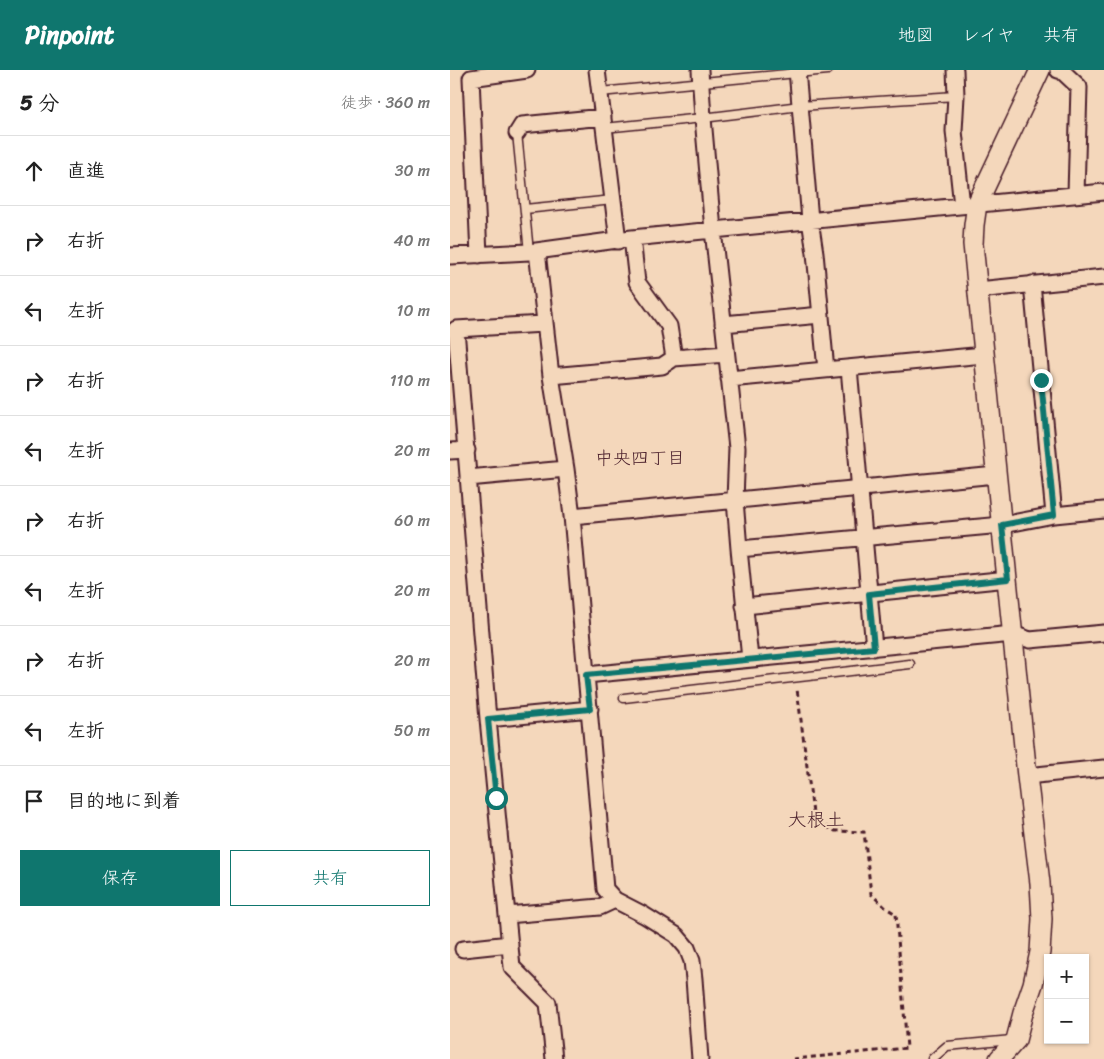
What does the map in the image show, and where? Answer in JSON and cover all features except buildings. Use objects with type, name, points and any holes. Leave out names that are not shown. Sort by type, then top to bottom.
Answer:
[{"type":"street","points":[[479,254],[471,78],[527,70]]},
{"type":"street","points":[[597,70],[613,200],[637,282],[669,326],[674,358]]},
{"type":"street","points":[[955,70],[954,131],[974,225],[973,244],[1027,776],[1040,883],[1042,919],[1040,952],[1033,984],[1016,1040],[999,1059]]},
{"type":"street","points":[[970,205],[1040,70]]},
{"type":"street","points":[[1058,70],[1079,87],[1076,194]]},
{"type":"street","points":[[798,71],[810,220],[826,370]]},
{"type":"street","points":[[701,76],[713,230],[737,448],[735,500],[750,659]]},
{"type":"street","points":[[517,133],[522,126],[604,122]]},
{"type":"street","points":[[450,256],[533,252],[625,239],[1104,192]]},
{"type":"street","points":[[533,252],[572,516],[605,889],[615,900],[676,935],[687,948],[692,961],[700,1059]]},
{"type":"street","points":[[978,290],[1104,277]]},
{"type":"street","points":[[1032,284],[1054,515]]},
{"type":"street","points":[[723,324],[821,315]]},
{"type":"street","points":[[544,324],[456,329],[488,719],[512,967],[548,1003],[554,1059]]},
{"type":"street","points":[[551,376],[662,366],[674,358],[726,354]]},
{"type":"street","points":[[730,379],[984,355]]},
{"type":"street","points":[[849,368],[874,648]]},
{"type":"street","points":[[450,451],[467,450]]},
{"type":"street","points":[[468,478],[566,469]]},
{"type":"street","points":[[572,516],[996,474]]},
{"type":"street","points":[[739,549],[1002,525],[1054,515],[1104,510]]},
{"type":"street","points":[[744,606],[1008,579]]},
{"type":"street","points":[[586,675],[1013,634],[1030,640],[1104,633]]},
{"type":"street","points":[[488,719],[590,709]]},
{"type":"street","points":[[1027,776],[1104,768]]},
{"type":"street","points":[[507,915],[600,907],[615,900]]},
{"type":"street","points":[[463,949],[510,944]]},
{"type":"lane","points":[[600,92],[701,76],[828,70]]},
{"type":"lane","points":[[604,122],[703,118],[800,106],[956,96]]},
{"type":"lane","points":[[517,133],[525,209],[533,252]]},
{"type":"lane","points":[[525,209],[613,200]]},
{"type":"lane","points":[[624,698],[910,664]]},
{"type":"lane","points":[[932,1059],[947,1046],[1016,1040]]},
{"type":"path","points":[[793,1059],[907,1048],[896,914],[886,908],[871,894],[864,832],[835,831],[814,821],[795,678]]},
{"type":"district","name":"中央四丁目","points":[[640,458]]},
{"type":"district","name":"大根土","points":[[816,819]]},
{"type":"route","points":[[496,798],[488,719],[590,709],[586,675],[874,648],[869,594],[1008,579],[1002,525],[1054,515],[1041,380]]}]
